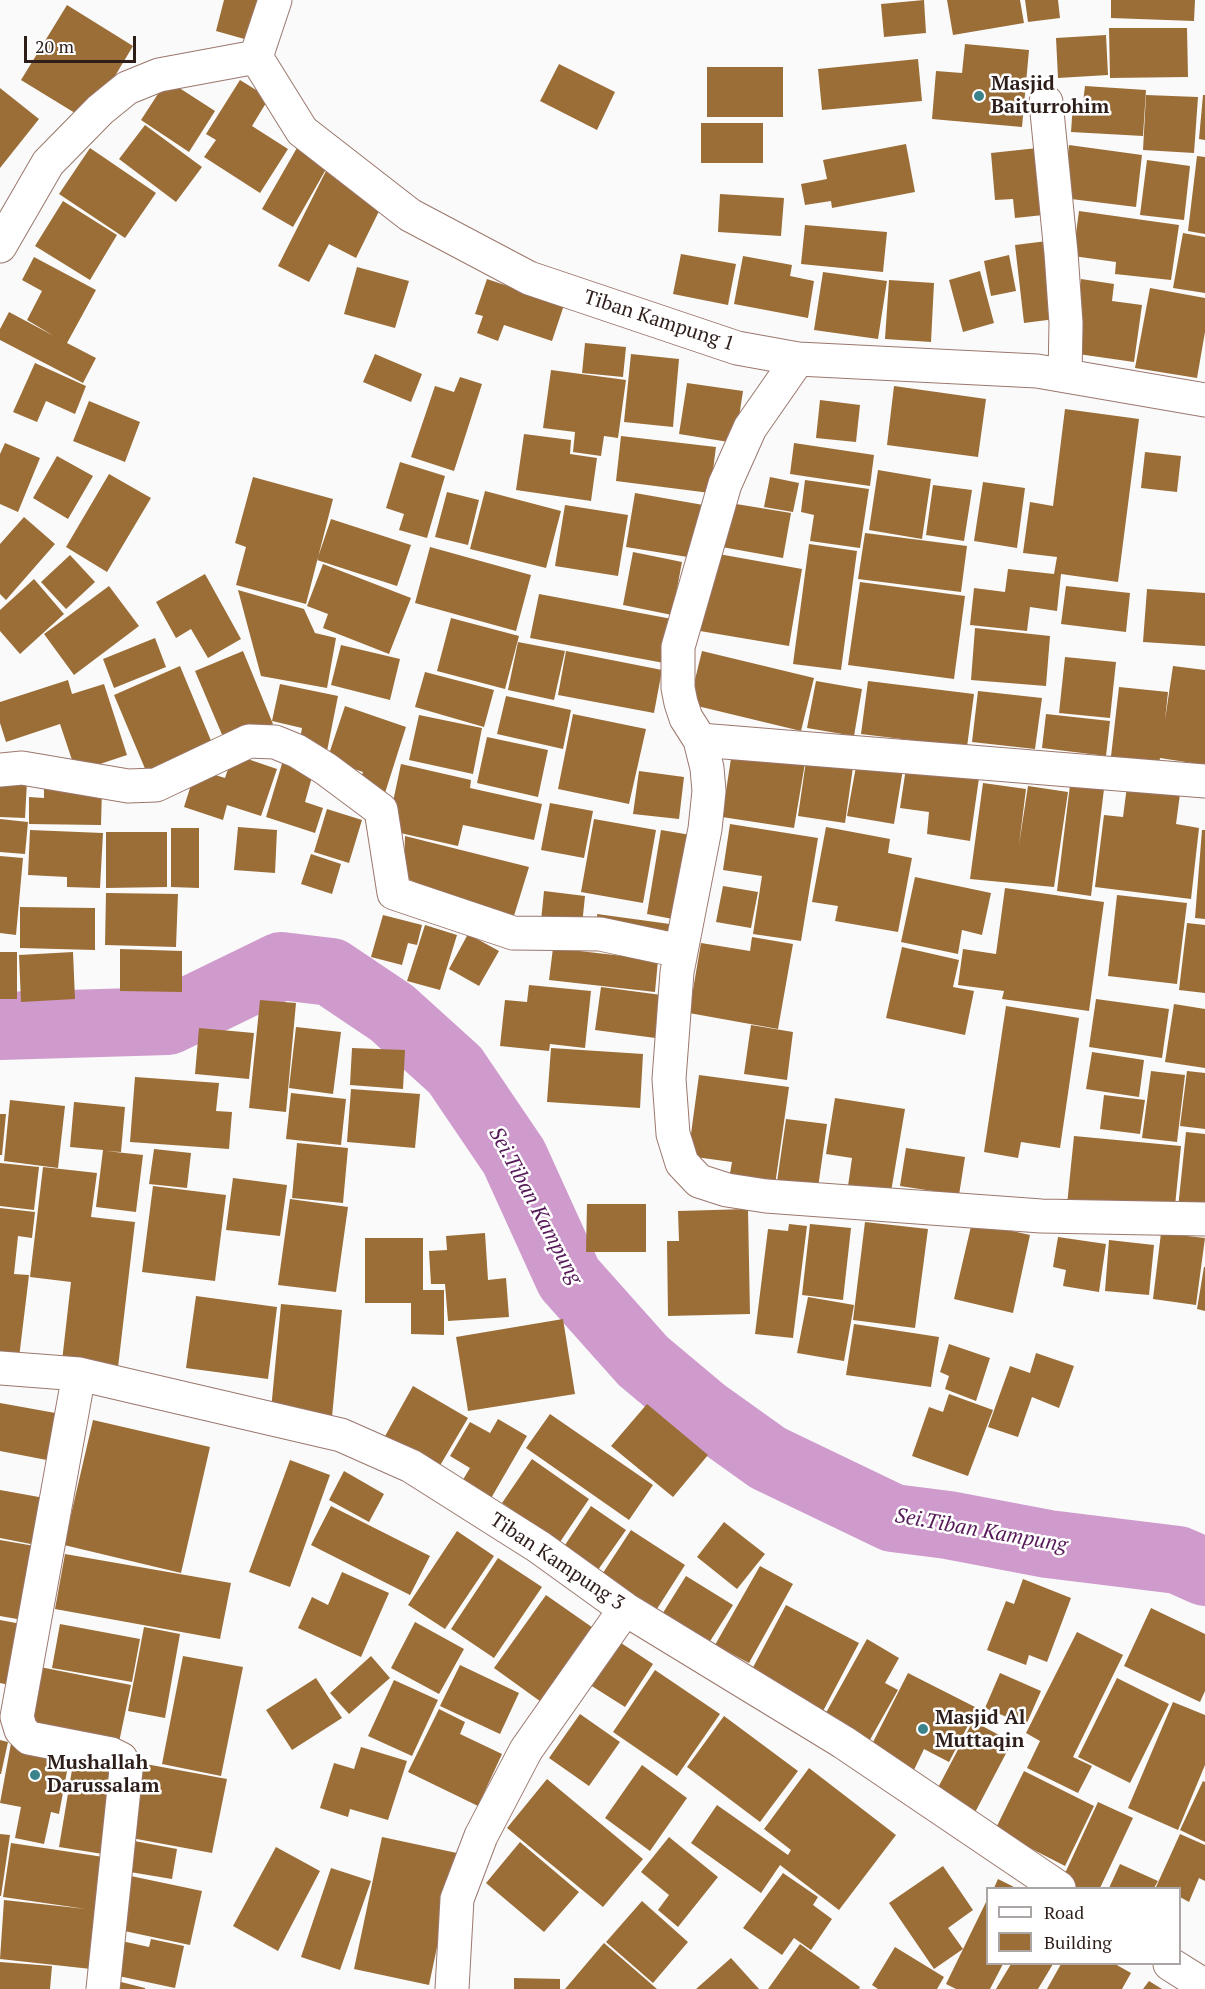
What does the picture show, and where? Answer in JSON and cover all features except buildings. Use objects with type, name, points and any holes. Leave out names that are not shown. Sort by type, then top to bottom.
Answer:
[{"type":"street","points":[[0,246],[48,163],[100,110],[127,88],[159,75],[256,57],[275,0]]},
{"type":"street","name":"Tiban Kampung 1","points":[[256,57],[302,131],[410,215],[529,278],[737,348],[798,359],[1037,371],[1205,400]]},
{"type":"street","points":[[1046,102],[1066,323],[1065,376]]},
{"type":"street","points":[[798,359],[750,428],[724,484],[678,647],[678,688],[681,703],[686,718],[700,740],[707,768],[709,791],[705,829],[680,951],[669,1079],[673,1134],[682,1163],[699,1181],[727,1190],[766,1196],[1041,1215],[1205,1219]]},
{"type":"street","points":[[700,740],[1205,781]]},
{"type":"street","points":[[0,770],[22,768],[128,786],[156,785],[249,741],[275,742],[326,769],[381,810],[394,893],[513,933],[600,934],[680,951]]},
{"type":"street","name":"Tiban Kampung 3","points":[[0,1368],[79,1374],[342,1435],[411,1466],[539,1547],[625,1608],[843,1743],[1058,1887]]},
{"type":"street","points":[[79,1374],[17,1717],[21,1730],[29,1738],[111,1754],[121,1759],[126,1770],[103,1989]]},
{"type":"street","points":[[452,1989],[458,1899],[482,1836],[526,1750],[625,1608]]},
{"type":"street","points":[[1171,1965],[1200,1986]]},
{"type":"waterway","name":"Sei.Tiban Kampung","points":[[0,1026],[168,1021],[281,966],[331,972],[392,1013],[455,1070],[514,1157],[569,1278],[643,1361],[705,1413],[768,1458],[893,1518],[948,1525],[1048,1544],[1178,1560],[1205,1572]]},
{"type":"place","name":"Masjid Baiturrohim","points":[[979,96]]},
{"type":"place","name":"Masjid Al Muttaqin","points":[[923,1729]]},
{"type":"place","name":"Mushallah Darussalam","points":[[35,1775]]}]
